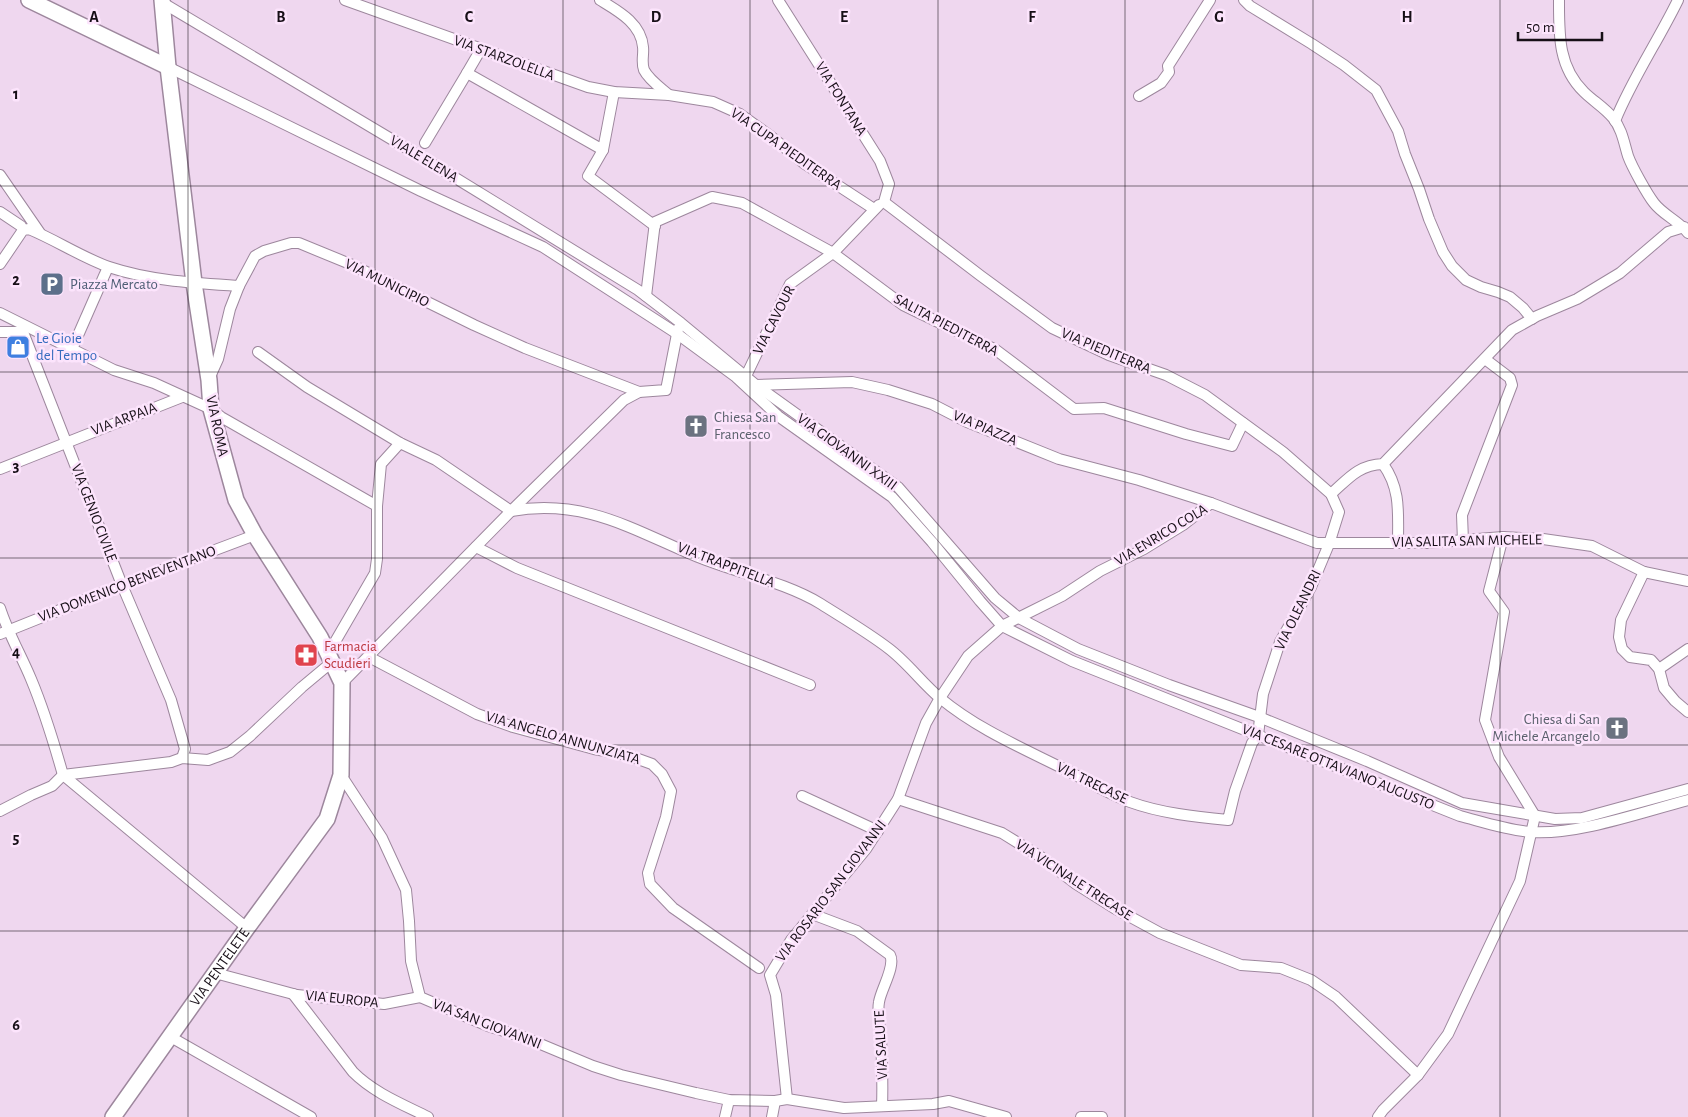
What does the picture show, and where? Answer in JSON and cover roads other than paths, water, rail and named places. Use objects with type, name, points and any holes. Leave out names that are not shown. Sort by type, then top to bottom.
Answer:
[{"type":"main road","points":[[29,0],[168,67]]},
{"type":"main road","name":"VIA ROMA","points":[[161,1],[194,283],[212,409],[236,500],[255,535],[320,637],[342,683],[341,775],[328,819]]},
{"type":"main road","name":"VIA PENTELETE","points":[[113,1117],[169,1036],[328,819]]},
{"type":"street","name":"VIA STARZOLELLA","points":[[345,0],[588,87],[614,92],[669,95]]},
{"type":"street","points":[[600,0],[630,20],[642,39],[644,69],[648,76],[669,95]]},
{"type":"street","name":"VIA FONTANA","points":[[778,0],[880,162],[889,184],[884,202]]},
{"type":"street","points":[[1139,96],[1161,83],[1169,72],[1168,66],[1210,0]]},
{"type":"street","points":[[1244,0],[1250,6],[1344,65],[1376,90],[1398,131],[1429,219],[1443,252],[1452,266],[1466,280],[1481,288],[1510,297],[1532,319]]},
{"type":"street","points":[[1559,0],[1559,40],[1565,65],[1583,91],[1615,121],[1621,130],[1629,159],[1654,204],[1686,230]]},
{"type":"street","points":[[1615,121],[1624,98],[1678,0]]},
{"type":"street","name":"VIALE ELENA","points":[[161,1],[646,296],[681,323]]},
{"type":"street","points":[[425,144],[481,49]]},
{"type":"street","name":"VIALE ELENA","points":[[168,67],[421,192],[542,248],[676,333]]},
{"type":"street","points":[[468,73],[603,150]]},
{"type":"street","points":[[614,92],[603,150],[588,176],[655,226]]},
{"type":"street","name":"VIA CUPA PIEDITERRA","points":[[669,95],[713,102],[740,114],[769,134],[805,164],[874,209]]},
{"type":"street","points":[[0,175],[40,233]]},
{"type":"street","points":[[646,296],[655,222],[712,196],[742,203],[834,253]]},
{"type":"street","name":"VIA CAVOUR","points":[[746,376],[790,284],[834,253],[874,209],[884,202]]},
{"type":"street","name":"VIA PIEDITERRA","points":[[884,202],[1052,328],[1109,355],[1166,375],[1205,395],[1283,452],[1331,494]]},
{"type":"street","points":[[0,212],[21,226],[23,230]]},
{"type":"street","points":[[0,264],[23,230],[29,229],[108,267],[157,279],[239,286]]},
{"type":"street","points":[[1331,494],[1360,468],[1382,464],[1512,330],[1577,299],[1620,273],[1668,232],[1686,230]]},
{"type":"street","name":"VIA MUNICIPIO","points":[[209,380],[218,360],[230,309],[239,286],[256,256],[264,251],[291,243],[299,243],[350,264],[525,348],[639,392]]},
{"type":"street","name":"SALITA PIEDITERRA","points":[[834,253],[903,305],[996,350],[1074,409],[1104,408],[1186,434],[1232,446],[1243,422]]},
{"type":"street","points":[[72,349],[108,267]]},
{"type":"street","points":[[0,313],[27,330],[72,349],[114,370],[154,383],[212,409],[220,417],[377,506]]},
{"type":"street","points":[[342,683],[511,511],[624,400],[639,392],[666,390],[676,333],[681,323]]},
{"type":"street","name":"VIA GIOVANNI XXIII","points":[[681,323],[756,385],[898,487],[995,598],[1019,618]]},
{"type":"street","points":[[0,332],[27,330]]},
{"type":"street","name":"VIA GENIO CIVILE","points":[[27,330],[122,585],[171,700],[185,749],[182,758]]},
{"type":"street","name":"VIA GIOVANNI XXIII","points":[[676,333],[736,377],[778,416],[892,497],[1002,626]]},
{"type":"street","points":[[258,352],[307,387],[400,443],[436,460],[511,511]]},
{"type":"street","points":[[1463,541],[1462,515],[1512,385],[1510,378],[1485,359]]},
{"type":"street","name":"VIA PIAZZA","points":[[756,385],[852,382],[888,390],[932,404],[967,422],[1059,459],[1139,480],[1211,503]]},
{"type":"street","name":"VIA ARPAIA","points":[[0,469],[182,397]]},
{"type":"street","points":[[0,811],[52,786],[63,775],[171,762],[182,758],[208,760],[230,752],[250,736],[330,658],[375,573],[377,559],[377,506],[381,464],[400,443]]},
{"type":"street","points":[[1382,464],[1389,473],[1398,496],[1398,543]]},
{"type":"street","name":"VIA OLEANDRI","points":[[1258,735],[1263,694],[1280,642],[1311,587],[1329,544],[1339,512],[1331,494]]},
{"type":"street","name":"VIA ENRICO COLA","points":[[1002,626],[1062,596],[1100,571],[1144,549],[1183,525],[1211,503],[1317,543],[1329,544]]},
{"type":"street","name":"VIA TRAPPITELLA","points":[[511,511],[553,507],[585,512],[659,538],[698,557],[794,591],[820,603],[889,649],[920,678]]},
{"type":"street","name":"VIA DOMENICO BENEVENTANO","points":[[4,633],[122,585],[255,535]]},
{"type":"street","points":[[1378,1117],[1382,1110],[1418,1075],[1448,1034],[1520,882],[1535,816],[1499,757],[1485,720],[1504,612],[1489,591],[1503,538]]},
{"type":"street","name":"VIA SALITA SAN MICHELE","points":[[1329,544],[1428,543],[1503,538],[1543,539],[1592,546],[1644,572],[1688,581]]},
{"type":"street","points":[[476,547],[517,568],[810,685]]},
{"type":"street","points":[[1644,572],[1621,620],[1619,637],[1622,649],[1630,657],[1651,660],[1659,669],[1664,688],[1674,701],[1688,712]]},
{"type":"street","points":[[0,608],[4,633],[31,680],[55,746],[63,775],[247,928]]},
{"type":"street","name":"VIA CESARE OTTAVIANO AUGUSTO","points":[[1019,618],[1078,649],[1169,685],[1259,717],[1462,803],[1555,819],[1582,818],[1688,789]]},
{"type":"street","name":"VIA ROSARIO SAN GIOVANNI","points":[[787,1099],[776,995],[770,975],[791,940],[866,850],[898,799],[926,723],[940,698],[968,656],[1002,626]]},
{"type":"street","name":"VIA CESARE OTTAVIANO AUGUSTO","points":[[1002,626],[1072,661],[1460,816],[1498,826],[1531,832],[1583,827],[1688,800]]},
{"type":"street","points":[[1659,669],[1688,649]]},
{"type":"street","name":"VIA ANGELO ANNUNZIATA","points":[[369,657],[478,714],[513,727],[594,749],[627,755],[652,764],[662,774],[671,791],[666,817],[648,873],[650,884],[673,908],[759,968]]},
{"type":"street","name":"VIA TRECASE","points":[[920,678],[940,698],[977,724],[1104,791],[1131,802],[1168,812],[1228,820],[1235,791],[1252,743],[1258,735]]},
{"type":"street","name":"VIA SAN GIOVANNI","points":[[341,775],[382,838],[406,890],[411,961],[420,997],[488,1026],[526,1038],[593,1066],[629,1077],[729,1100],[776,1101],[787,1099],[844,1108],[934,1104],[949,1101],[1006,1117]]},
{"type":"street","points":[[802,796],[878,831]]},
{"type":"street","name":"VIA VICINALE TRECASE","points":[[898,799],[1002,834],[1041,857],[1076,884],[1114,908],[1160,933],[1241,964],[1281,968],[1311,980],[1336,997],[1418,1075]]},
{"type":"street","name":"VIA SALUTE","points":[[812,914],[857,931],[890,955],[892,959],[878,1004],[884,1078],[882,1106]]},
{"type":"street","name":"VIA EUROPA","points":[[215,973],[293,994],[384,1004],[420,997]]},
{"type":"street","points":[[293,994],[364,1083],[428,1117]]},
{"type":"street","points":[[169,1036],[311,1117]]},
{"type":"street","points":[[725,1117],[729,1100]]},
{"type":"street","points":[[772,1117],[776,1101]]},
{"type":"street","points":[[1081,1117],[1102,1117]]},
{"type":"place","name":"Piazza Mercato","points":[[52,284]]},
{"type":"place","name":"Le Gioie del Tempo","points":[[18,347]]},
{"type":"place","name":"Chiesa San Francesco","points":[[696,426]]},
{"type":"place","name":"Farmacia Scudieri","points":[[306,655]]},
{"type":"place","name":"Chiesa di San Michele Arcangelo","points":[[1617,728]]}]
